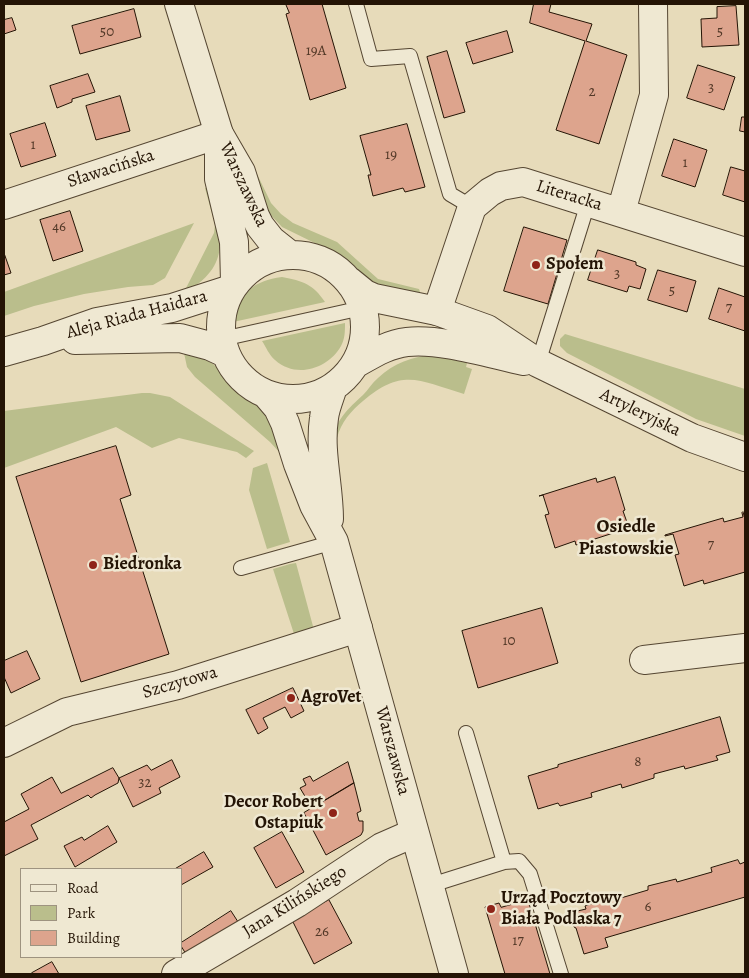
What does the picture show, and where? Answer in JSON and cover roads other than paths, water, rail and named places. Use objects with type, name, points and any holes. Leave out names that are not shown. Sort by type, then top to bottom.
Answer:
[{"type":"street","name":"Warszawska","points":[[179,4],[219,134],[241,172],[255,216],[274,244],[290,255]]},
{"type":"street","points":[[621,212],[654,95],[653,4]]},
{"type":"street","name":"Warszawska","points":[[219,134],[219,179],[234,242],[233,286]]},
{"type":"street","name":"Sławacińska","points":[[4,205],[219,134]]},
{"type":"street","name":"Literacka","points":[[472,208],[490,192],[501,186],[522,182],[745,252]]},
{"type":"street","points":[[437,311],[472,208]]},
{"type":"street","points":[[290,255],[265,260],[254,266],[233,286],[222,313],[223,346],[232,366],[242,378],[266,394],[282,399],[300,399],[317,395],[333,387],[349,373],[363,343],[365,331],[362,308],[348,281]]},
{"type":"street","name":"Artyleryjska","points":[[290,255],[301,255],[322,261],[337,270],[365,294],[374,298],[437,311],[487,329],[538,363],[692,438],[745,457]]},
{"type":"street","name":"Aleja Riada Haidara","points":[[4,352],[43,341],[97,322],[172,308],[233,286]]},
{"type":"street","name":"Aleja Riada Haidara","points":[[43,341],[180,338],[210,346],[223,346]]},
{"type":"street","name":"Artyleryjska","points":[[354,364],[388,347],[422,341],[538,363]]},
{"type":"street","name":"Warszawska","points":[[331,535],[322,442],[324,416],[333,387]]},
{"type":"street","name":"Warszawska","points":[[266,394],[278,408],[285,423],[311,497],[331,535],[454,974]]},
{"type":"street","name":"Szczytowa","points":[[4,743],[67,712],[178,685],[358,628]]},
{"type":"street","points":[[644,660],[745,648]]},
{"type":"street","name":"Jana Kilińskiego","points":[[176,974],[297,903],[382,847],[414,833]]},
{"type":"lane","points":[[356,4],[371,59],[410,56],[450,194],[472,208]]},
{"type":"lane","points":[[538,363],[588,203]]},
{"type":"lane","points":[[223,346],[362,308]]},
{"type":"lane","points":[[241,568],[331,535]]},
{"type":"lane","points":[[466,732],[504,862]]},
{"type":"lane","points":[[428,886],[504,862],[519,861],[530,874],[561,974]]},
{"type":"place","name":"Społem","points":[[536,265]]},
{"type":"place","name":"Biedronka","points":[[93,565]]},
{"type":"place","name":"AgroVet","points":[[291,698]]},
{"type":"place","name":"Decor Robert Ostapiuk","points":[[333,813]]},
{"type":"place","name":"Urząd Pocztowy Biała Podlaska 7","points":[[491,909]]},
{"type":"district","name":"Osiedle Piastowskie","points":[[626,538]]}]
